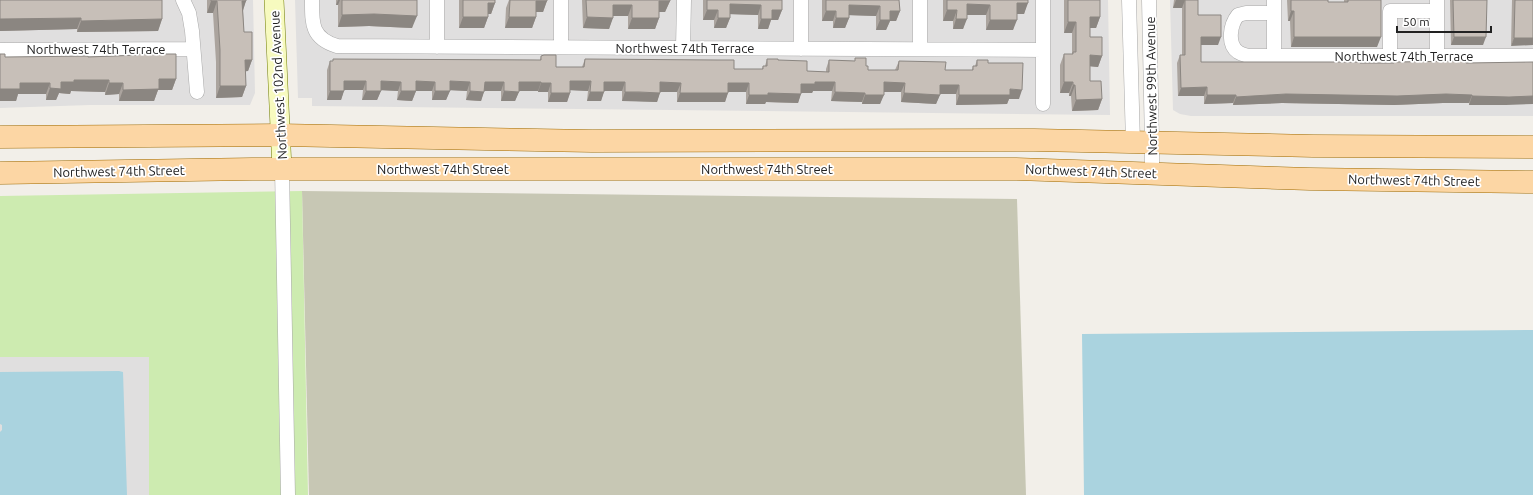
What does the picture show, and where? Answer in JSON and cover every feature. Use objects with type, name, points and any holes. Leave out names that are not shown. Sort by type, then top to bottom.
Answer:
[{"type":"main road","points":[[0,137],[280,135],[592,141],[1034,140],[1313,146],[1533,147]]},
{"type":"main road","name":"Northwest 74th Street","points":[[0,173],[282,169],[1016,169],[1317,179],[1533,182]]},
{"type":"street","points":[[183,0],[189,13],[192,31],[197,92]]},
{"type":"street","name":"Northwest 102nd Avenue","points":[[274,0],[282,169]]},
{"type":"street","name":"Northwest 74th Terrace","points":[[312,0],[312,19],[314,30],[320,38],[327,43],[336,46],[1043,50]]},
{"type":"street","points":[[437,0],[437,47]]},
{"type":"street","points":[[561,0],[561,48]]},
{"type":"street","points":[[684,0],[684,48]]},
{"type":"street","points":[[801,0],[801,49]]},
{"type":"street","points":[[920,0],[920,49]]},
{"type":"street","points":[[1043,0],[1043,104]]},
{"type":"street","name":"Northwest 99th Avenue","points":[[1129,0],[1143,143],[1152,173]]},
{"type":"street","name":"Northwest 99th Avenue","points":[[1143,143],[1149,0]]},
{"type":"street","points":[[1274,6],[1274,56]]},
{"type":"street","name":"Northwest 74th Terrace","points":[[1274,6],[1238,16],[1232,27],[1232,38],[1234,47],[1239,53],[1248,56],[1533,56]]},
{"type":"street","points":[[1390,56],[1390,11],[1437,6],[1437,56]]},
{"type":"street","name":"Northwest 74th Terrace","points":[[0,50],[193,49]]},
{"type":"street","points":[[282,169],[288,495]]},
{"type":"shaded area","points":[[0,0],[253,0],[255,93],[250,105],[90,105],[0,108]]},
{"type":"shaded area","points":[[295,0],[1108,0],[1110,115],[312,106],[312,98],[298,98]]},
{"type":"shaded area","points":[[1170,0],[1533,0],[1533,116],[1191,116],[1180,114],[1173,110]]},
{"type":"shaded area","points":[[302,191],[1017,199],[1026,495],[309,495]]},
{"type":"shaded area","points":[[0,357],[149,357],[149,495],[0,495]]},
{"type":"green space","points":[[302,191],[308,495],[149,495],[149,357],[0,357],[0,196]]},
{"type":"water","points":[[1533,330],[1533,495],[1084,495],[1082,334]]},
{"type":"water","points":[[0,372],[123,372],[127,495],[0,495],[0,432],[2,430],[2,425],[0,424]]},
{"type":"building","points":[[0,0],[162,0],[162,19],[81,21],[81,18],[0,19]]},
{"type":"building","points":[[211,0],[246,0],[242,1],[244,32],[252,32],[252,60],[245,60],[246,86],[220,86],[220,50],[217,1]]},
{"type":"building","points":[[342,0],[417,0],[417,16],[374,14],[342,15]]},
{"type":"building","points":[[463,0],[495,0],[495,3],[488,3],[488,17],[463,17]]},
{"type":"building","points":[[510,0],[547,1],[536,1],[536,17],[509,17]]},
{"type":"building","points":[[586,0],[670,1],[659,1],[659,18],[632,18],[632,5],[613,5],[613,18],[587,17]]},
{"type":"building","points":[[707,0],[782,0],[782,10],[772,10],[772,19],[761,19],[761,5],[730,4],[730,18],[718,18],[718,10],[707,10]]},
{"type":"building","points":[[826,0],[899,0],[900,11],[890,11],[890,20],[880,20],[880,6],[849,5],[849,18],[836,18],[836,11],[826,11]]},
{"type":"building","points":[[947,0],[1028,0],[1028,3],[1017,3],[1017,20],[990,20],[990,5],[967,4],[967,19],[956,19],[957,10],[947,10]]},
{"type":"building","points":[[1068,0],[1100,0],[1100,17],[1090,17],[1090,37],[1102,37],[1102,56],[1090,55],[1090,81],[1101,81],[1102,99],[1076,100],[1075,85],[1073,85],[1073,82],[1064,82],[1064,54],[1073,54],[1073,52],[1076,52],[1076,22],[1068,22]]},
{"type":"building","points":[[1185,0],[1198,0],[1198,15],[1221,15],[1221,37],[1201,37],[1201,62],[1533,62],[1533,96],[1509,97],[1446,94],[1397,96],[1286,94],[1236,97],[1236,95],[1207,95],[1207,87],[1181,88],[1180,55],[1185,55]]},
{"type":"building","points":[[1291,0],[1328,0],[1328,2],[1348,2],[1348,0],[1381,0],[1381,37],[1294,37],[1294,11],[1291,11]]},
{"type":"building","points":[[1453,0],[1487,0],[1486,37],[1454,37]]},
{"type":"building","points":[[1515,0],[1533,0],[1533,38],[1514,38]]},
{"type":"building","points":[[0,54],[5,54],[5,57],[88,57],[139,54],[176,54],[176,79],[159,79],[159,89],[123,90],[123,83],[109,83],[109,80],[74,80],[74,82],[61,82],[61,89],[50,88],[50,83],[20,83],[20,89],[0,89]]},
{"type":"building","points":[[556,55],[556,67],[584,67],[585,59],[734,60],[734,69],[763,69],[763,66],[767,66],[767,59],[778,59],[807,61],[807,71],[829,72],[829,60],[855,61],[855,58],[866,58],[866,66],[868,66],[868,70],[898,70],[899,61],[946,62],[945,70],[973,70],[973,66],[977,66],[977,60],[988,60],[988,63],[1023,63],[1022,90],[1010,89],[1010,95],[959,95],[959,85],[940,85],[940,95],[904,93],[905,83],[884,82],[884,95],[865,95],[865,93],[835,92],[835,82],[815,82],[815,84],[801,84],[801,94],[768,93],[768,95],[749,95],[749,83],[728,83],[728,93],[680,93],[681,83],[660,82],[660,93],[625,92],[625,82],[604,82],[604,92],[590,92],[591,81],[570,81],[570,93],[551,93],[551,83],[541,82],[519,82],[519,92],[504,91],[504,82],[485,82],[484,92],[470,91],[470,82],[450,81],[450,91],[435,91],[435,82],[416,81],[416,91],[401,91],[401,82],[381,81],[381,91],[366,91],[366,81],[344,81],[344,91],[330,91],[330,61],[333,61],[333,59],[541,60],[541,56]]}]
